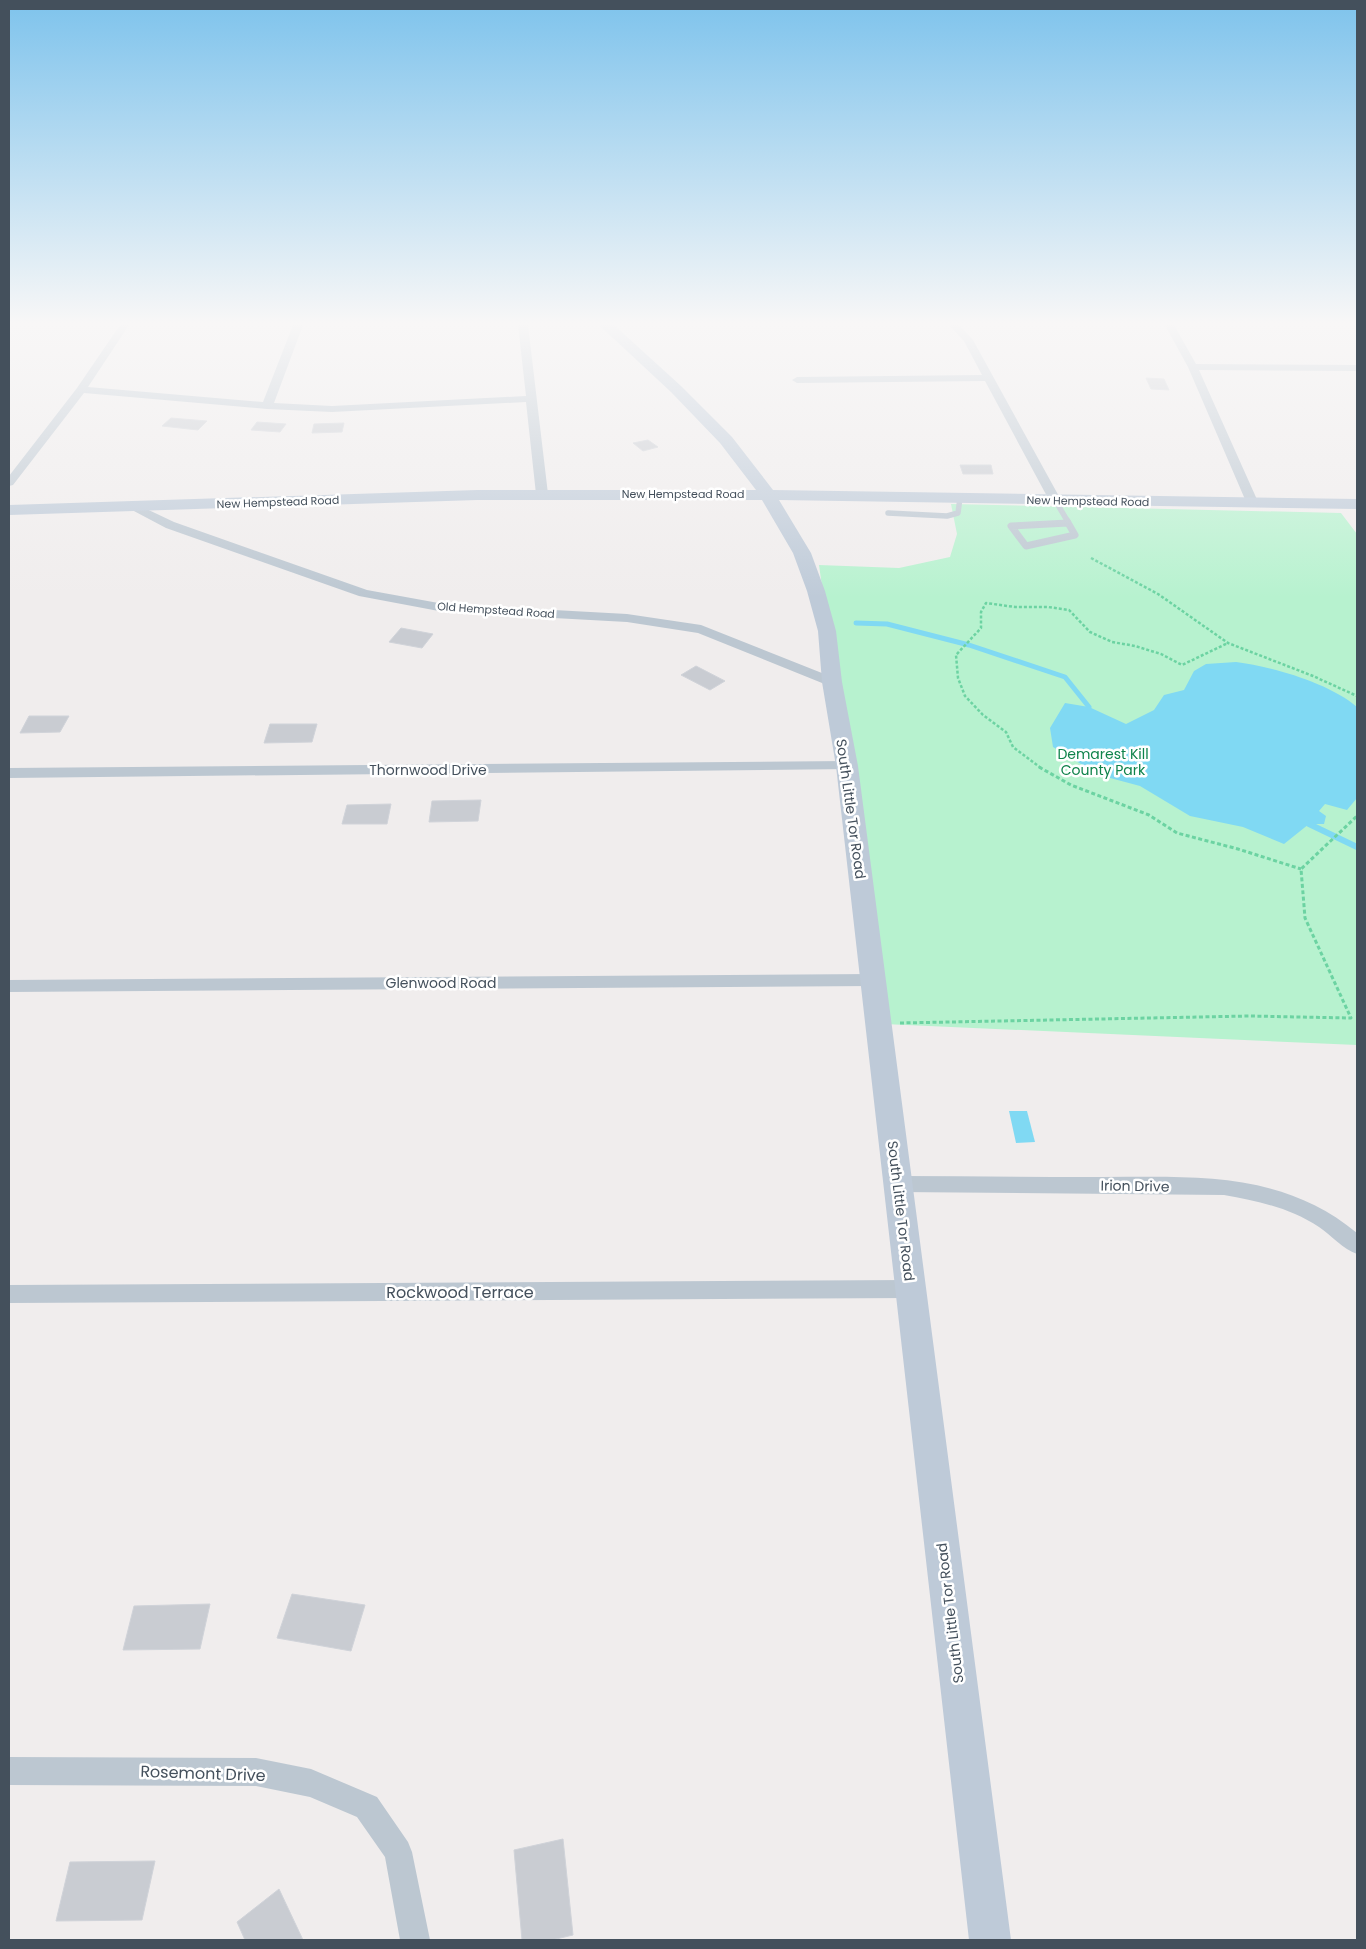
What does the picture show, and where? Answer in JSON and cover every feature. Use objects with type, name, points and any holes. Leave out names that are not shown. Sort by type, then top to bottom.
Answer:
[{"type":"street","points":[[9,484],[61,416]]},
{"type":"street","points":[[533,416],[542,494]]},
{"type":"street","name":"South Little Tor Road","points":[[705,416],[767,494],[802,554],[816,591],[827,631],[832,682],[847,766],[990,1940]]},
{"type":"street","points":[[1010,416],[1055,500]]},
{"type":"street","points":[[1214,416],[1253,504]]},
{"type":"street","name":"New Hempstead Road","points":[[9,510],[136,508],[456,495],[542,494],[767,494],[1253,504],[1357,504]]},
{"type":"street","name":"Old Hempstead Road","points":[[136,508],[170,525],[364,593],[444,608],[627,618],[665,622],[700,629],[832,682]]},
{"type":"street","name":"Thornwood Drive","points":[[9,773],[847,766]]},
{"type":"street","name":"Glenwood Road","points":[[9,986],[873,980]]},
{"type":"street","name":"Irion Drive","points":[[898,1184],[1224,1187],[1267,1194],[1305,1208],[1341,1231],[1357,1245]]},
{"type":"street","name":"Rockwood Terrace","points":[[9,1294],[911,1290]]},
{"type":"street","name":"Rosemont Drive","points":[[9,1771],[256,1772],[319,1786],[366,1807],[398,1852],[415,1940]]},
{"type":"lane","points":[[888,513],[947,516],[958,513],[960,498]]},
{"type":"lane","points":[[1055,500],[1075,535],[1026,546],[1010,526],[1068,523]]},
{"type":"path","points":[[1091,558],[1158,594],[1228,643],[1313,676],[1357,696]]},
{"type":"path","points":[[1228,643],[1182,665],[1162,654],[1136,646],[1112,642],[1090,632],[1069,610],[1048,606],[1015,607],[986,603],[981,612],[981,628],[956,655],[957,670],[965,696],[983,716],[1006,732],[1012,748],[1071,785],[1149,815],[1177,832],[1301,869]]},
{"type":"path","points":[[1301,869],[1357,816]]},
{"type":"path","points":[[893,1024],[1249,1016],[1351,1018],[1305,918],[1301,869]]},
{"type":"green space","name":"Demarest Kill County Park","points":[[951,504],[1341,513],[1357,534],[1357,1045],[884,1024],[819,565],[899,568],[950,557],[957,534]]},
{"type":"water","points":[[1236,662],[1300,677],[1345,698],[1357,707],[1357,798],[1347,810],[1325,804],[1319,811],[1326,816],[1324,824],[1309,824],[1284,844],[1243,827],[1190,816],[1140,786],[1099,775],[1053,747],[1050,728],[1065,703],[1089,707],[1126,724],[1154,710],[1164,695],[1184,690],[1194,671],[1206,664]]},
{"type":"water","points":[[1009,1111],[1027,1111],[1035,1142],[1016,1143]]},
{"type":"building","points":[[171,418],[207,421],[198,430],[162,426]]},
{"type":"building","points":[[257,422],[286,424],[280,432],[251,430]]},
{"type":"building","points":[[344,423],[342,432],[312,433],[314,424]]},
{"type":"building","points":[[648,440],[658,447],[643,451],[633,443]]},
{"type":"building","points":[[960,465],[991,465],[993,474],[963,474]]},
{"type":"building","points":[[401,628],[433,634],[422,648],[389,642]]},
{"type":"building","points":[[696,666],[725,681],[710,690],[681,675]]},
{"type":"building","points":[[29,716],[69,716],[60,732],[20,733]]},
{"type":"building","points":[[270,724],[317,724],[312,742],[264,743]]},
{"type":"building","points":[[481,800],[478,821],[429,822],[432,801]]},
{"type":"building","points":[[391,804],[387,824],[342,824],[347,805]]},
{"type":"building","points":[[292,1594],[365,1605],[351,1651],[277,1638]]},
{"type":"building","points":[[210,1604],[200,1649],[123,1650],[134,1606]]},
{"type":"building","points":[[563,1839],[573,1935],[552,1940],[522,1940],[514,1850]]},
{"type":"building","points":[[155,1861],[142,1920],[56,1921],[70,1862]]},
{"type":"building","points":[[279,1889],[303,1940],[245,1940],[237,1922]]},
{"type":"waterway","points":[[856,623],[887,624],[969,645],[1065,677],[1089,707]]},
{"type":"waterway","points":[[1309,824],[1357,847]]}]
